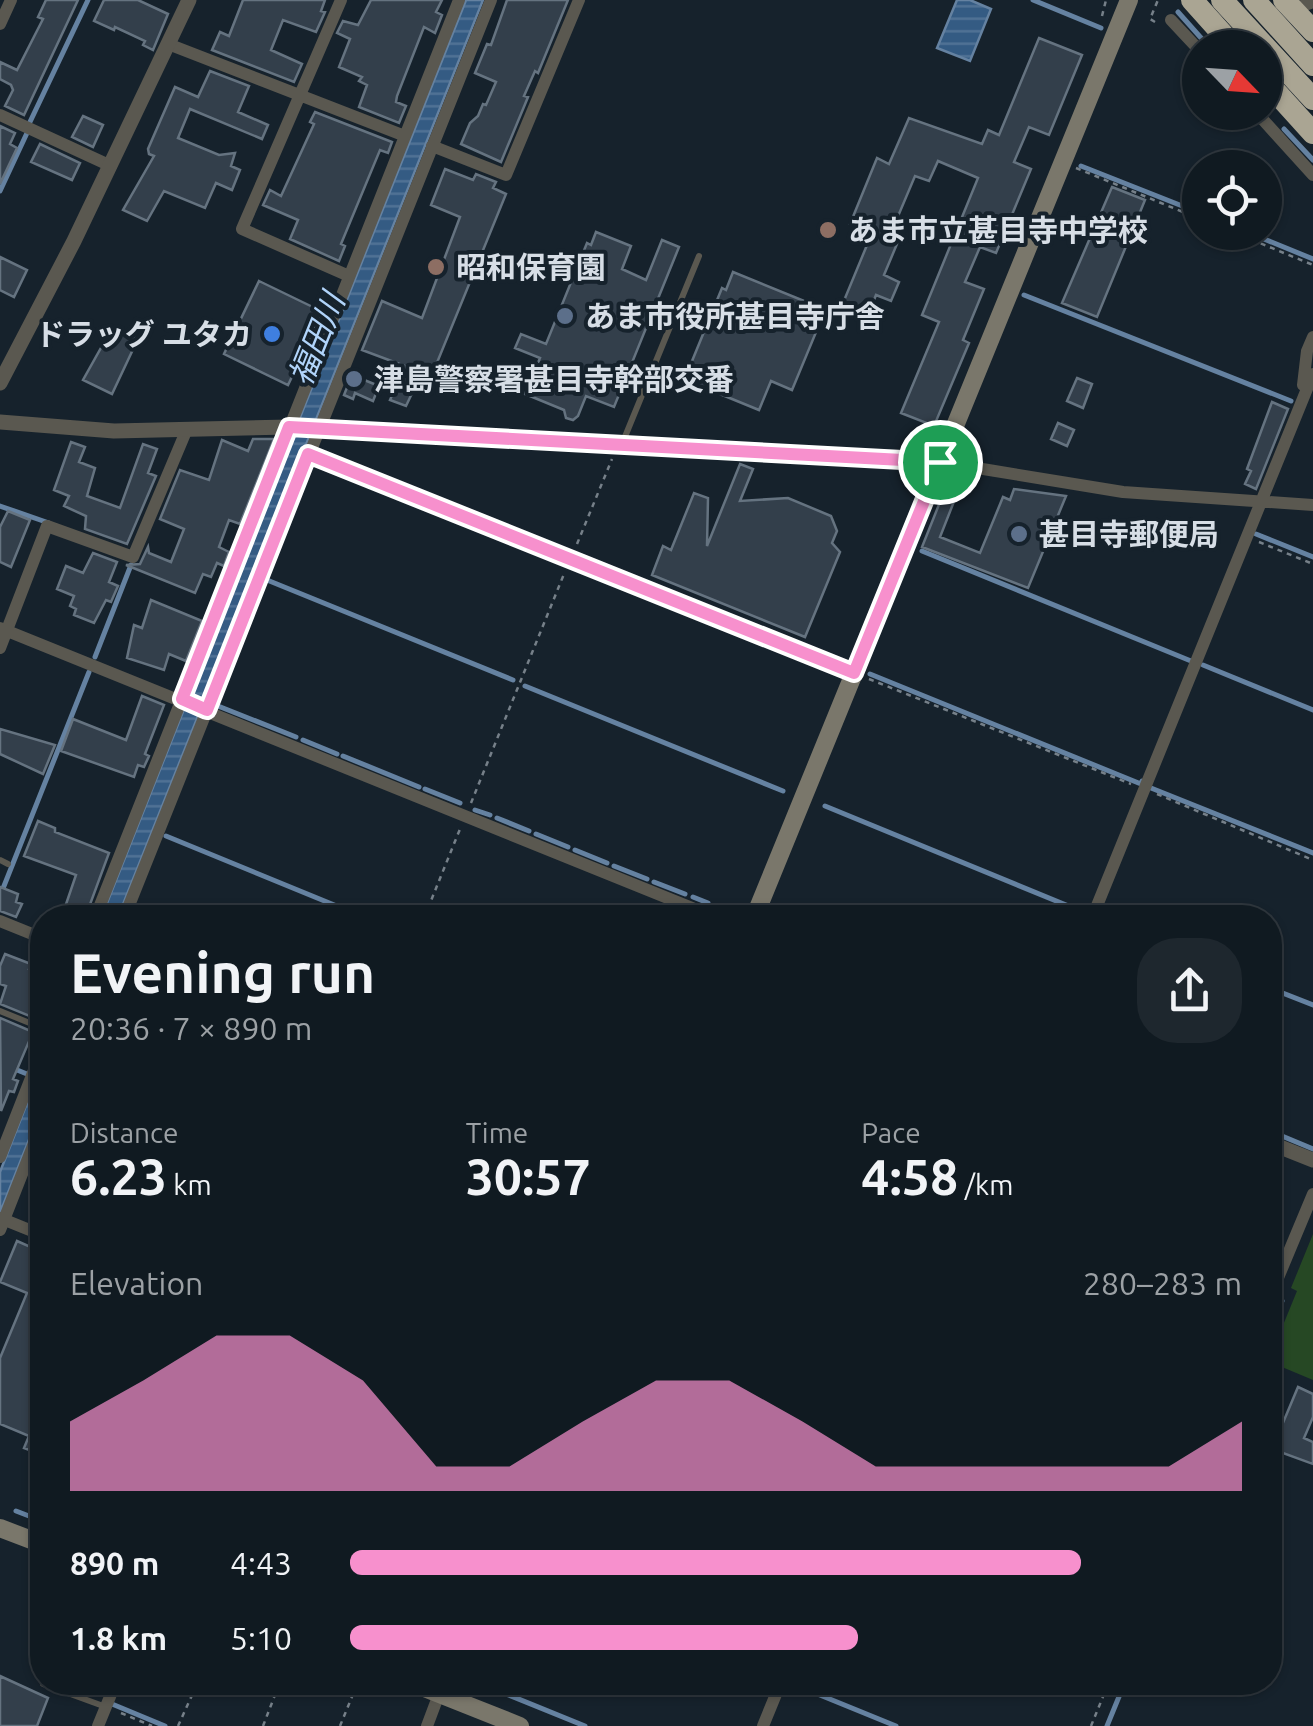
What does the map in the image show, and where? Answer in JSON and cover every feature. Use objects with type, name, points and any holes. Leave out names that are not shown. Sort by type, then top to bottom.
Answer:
[{"type":"highway","points":[[1192,0],[1225,30]]},
{"type":"highway","points":[[1222,0],[1313,99]]},
{"type":"highway","points":[[1254,0],[1313,65]]},
{"type":"highway","points":[[1284,0],[1313,31]]},
{"type":"highway","points":[[1282,93],[1313,133]]},
{"type":"main road","points":[[759,905],[1128,0]]},
{"type":"main road","points":[[0,1528],[30,1539]]},
{"type":"main road","points":[[456,1695],[520,1726]]},
{"type":"street","points":[[0,24],[12,0]]},
{"type":"street","points":[[0,383],[111,166],[189,0]]},
{"type":"street","points":[[341,0],[242,230],[349,276]]},
{"type":"street","points":[[100,905],[459,0]]},
{"type":"street","points":[[129,905],[316,428],[491,0]]},
{"type":"street","points":[[432,146],[506,175],[579,0]]},
{"type":"street","points":[[1254,30],[1313,2]]},
{"type":"street","points":[[1171,20],[1182,32]]},
{"type":"street","points":[[168,44],[405,136]]},
{"type":"street","points":[[0,115],[111,166]]},
{"type":"street","points":[[1272,130],[1313,174]]},
{"type":"street","points":[[1301,402],[1307,351],[1313,337]]},
{"type":"street","points":[[1097,905],[1313,374]]},
{"type":"street","points":[[1301,402],[1313,386]]},
{"type":"street","points":[[0,422],[114,431],[316,428],[940,462],[1123,492],[1313,505]]},
{"type":"street","points":[[0,648],[3,630],[47,526],[134,557],[187,429]]},
{"type":"street","points":[[308,454],[854,673]]},
{"type":"street","points":[[3,630],[685,905]]},
{"type":"street","points":[[0,921],[30,933]]},
{"type":"street","points":[[0,1158],[30,1081]]},
{"type":"street","points":[[1282,1147],[1313,1160]]},
{"type":"street","points":[[30,1152],[1,1222],[30,1232]]},
{"type":"street","points":[[1282,1268],[1313,1194]]},
{"type":"street","points":[[98,1726],[111,1695]]},
{"type":"street","points":[[426,1726],[439,1695]]},
{"type":"street","points":[[763,1726],[775,1695]]},
{"type":"lane","points":[[620,444],[699,256]]},
{"type":"lane","points":[[0,1011],[30,1023]]},
{"type":"lane","points":[[73,1695],[106,1707]]},
{"type":"path","points":[[1063,163],[1182,212]]},
{"type":"path","points":[[1277,250],[1313,265]]},
{"type":"path","points":[[429,905],[620,444]]},
{"type":"path","points":[[1248,537],[1313,564]]},
{"type":"path","points":[[854,673],[1313,860]]},
{"type":"path","points":[[178,1726],[192,1695]]},
{"type":"path","points":[[263,1726],[275,1695]]},
{"type":"path","points":[[340,1726],[353,1695]]},
{"type":"path","points":[[1092,1726],[1104,1695]]},
{"type":"path","points":[[106,1707],[152,1726]]},
{"type":"green space","points":[[1313,1234],[1313,1380],[1282,1367],[1282,1328],[1297,1291],[1291,1288]]},
{"type":"water","points":[[466,0],[483,0],[123,905],[106,905]]},
{"type":"water","points":[[957,0],[970,0],[991,9],[970,61],[937,48]]},
{"type":"water","points":[[30,1096],[30,1137],[0,1213],[0,1172]]},
{"type":"building","points":[[46,0],[78,0],[24,115],[5,106],[13,90],[0,79],[0,62],[17,70],[43,19],[38,17]]},
{"type":"building","points":[[104,0],[138,0],[168,14],[153,50],[143,45],[145,41],[94,21]]},
{"type":"building","points":[[243,0],[325,0],[321,11],[325,12],[316,32],[283,20],[271,50],[302,64],[294,82],[212,50],[220,32],[229,36]]},
{"type":"building","points":[[371,0],[442,0],[436,12],[442,15],[435,33],[424,27],[397,96],[396,102],[406,106],[399,123],[359,107],[367,85],[359,81],[362,77],[339,67],[350,39],[337,33],[343,21],[358,25]]},
{"type":"building","points":[[507,0],[568,0],[538,73],[535,71],[524,96],[528,97],[501,162],[461,144],[496,82],[475,73],[487,44],[491,45]]},
{"type":"building","points":[[1039,38],[1082,55],[1049,135],[1029,127],[1014,162],[1031,169],[996,253],[980,247],[965,282],[984,289],[963,340],[969,343],[934,426],[901,413],[939,322],[922,315],[978,178],[938,161],[929,181],[915,176],[893,228],[902,232],[884,275],[899,282],[891,301],[876,295],[869,313],[843,303],[872,233],[850,224],[877,158],[889,164],[909,118],[982,144],[988,130],[999,135]]},
{"type":"building","points":[[210,71],[249,86],[238,112],[268,125],[262,139],[190,109],[178,138],[219,155],[235,153],[231,166],[240,170],[232,190],[216,183],[205,208],[164,191],[147,221],[123,210],[154,156],[148,149],[175,87],[198,97]]},
{"type":"building","points":[[315,112],[392,142],[388,153],[380,150],[341,244],[345,246],[339,261],[290,239],[298,220],[263,205],[270,190],[281,196],[314,124],[310,122]]},
{"type":"building","points":[[83,116],[103,125],[93,147],[72,137]]},
{"type":"building","points":[[0,126],[15,133],[10,144],[17,148],[0,184]]},
{"type":"building","points":[[40,144],[80,163],[72,180],[31,162]]},
{"type":"building","points":[[445,169],[473,180],[476,174],[496,182],[493,188],[506,194],[434,370],[439,372],[429,394],[415,387],[406,406],[390,400],[405,366],[362,350],[382,301],[422,318],[460,217],[431,205]]},
{"type":"building","points":[[1112,187],[1145,200],[1097,317],[1062,303]]},
{"type":"building","points":[[596,232],[631,246],[622,269],[646,280],[662,240],[679,247],[614,407],[586,396],[573,420],[566,418],[564,410],[525,394],[540,358],[515,348],[521,334],[546,344],[587,243],[591,245]]},
{"type":"building","points":[[0,257],[27,270],[14,297],[0,290]]},
{"type":"building","points":[[733,272],[814,305],[808,320],[819,325],[792,390],[771,381],[759,410],[688,381],[694,367],[690,366],[722,288],[726,290]]},
{"type":"building","points":[[259,281],[323,312],[288,385],[224,354]]},
{"type":"building","points":[[111,330],[135,338],[136,343],[112,394],[83,380]]},
{"type":"building","points":[[352,375],[379,386],[373,401],[355,393],[353,399],[344,395]]},
{"type":"building","points":[[1077,378],[1092,384],[1083,408],[1067,401]]},
{"type":"building","points":[[1272,402],[1288,409],[1256,489],[1245,484],[1251,471],[1247,469]]},
{"type":"building","points":[[1058,423],[1074,430],[1067,446],[1051,439]]},
{"type":"building","points":[[253,439],[274,439],[240,524],[229,520],[219,547],[229,552],[224,566],[217,563],[211,577],[203,574],[195,593],[126,565],[140,564],[148,547],[149,553],[171,562],[184,529],[160,519],[180,470],[209,480],[222,440],[248,451]]},
{"type":"building","points":[[71,442],[85,447],[79,462],[95,468],[87,496],[120,508],[143,444],[157,449],[148,473],[156,476],[127,544],[85,529],[86,516],[64,506],[69,496],[54,490]]},
{"type":"building","points":[[740,464],[753,469],[740,501],[788,498],[831,516],[837,531],[832,543],[840,552],[805,637],[652,575],[663,546],[671,550],[694,493],[708,498],[707,546]]},
{"type":"building","points":[[964,476],[940,537],[980,553],[1003,497],[1010,500],[1014,489],[1066,496],[1028,588],[922,547],[946,487]]},
{"type":"building","points":[[8,511],[30,520],[11,567],[0,562],[0,527]]},
{"type":"building","points":[[93,553],[117,562],[109,582],[118,586],[94,623],[74,615],[76,609],[70,606],[74,596],[57,589],[66,566],[83,573]]},
{"type":"building","points":[[151,600],[202,621],[186,661],[169,654],[164,670],[127,658],[134,625],[142,628]]},
{"type":"building","points":[[142,696],[164,705],[145,754],[149,756],[144,767],[138,765],[134,777],[61,751],[73,719],[126,740]]},
{"type":"building","points":[[0,729],[55,745],[43,774],[0,754]]},
{"type":"building","points":[[38,821],[55,828],[55,832],[109,853],[90,905],[66,905],[76,875],[24,856]]},
{"type":"building","points":[[0,887],[18,894],[16,902],[22,904],[16,917],[0,911]]},
{"type":"building","points":[[5,954],[30,964],[30,1016],[0,1004],[6,986],[0,984]]},
{"type":"building","points":[[0,1018],[30,1031],[13,1079],[18,1081],[1,1111]]},
{"type":"building","points":[[17,1241],[30,1247],[30,1450],[24,1448],[29,1436],[0,1424],[0,1358],[27,1293],[0,1282]]},
{"type":"building","points":[[1298,1387],[1313,1394],[1313,1417],[1304,1438],[1313,1442],[1313,1464],[1282,1453],[1282,1425]]},
{"type":"building","points":[[0,1676],[30,1690],[30,1695],[48,1698],[37,1726],[0,1726]]},
{"type":"waterway","points":[[29,124],[88,0]]},
{"type":"waterway","points":[[1033,0],[1101,28]]},
{"type":"waterway","points":[[1178,12],[1194,30]]},
{"type":"waterway","points":[[1284,129],[1313,160]]},
{"type":"waterway","points":[[0,191],[27,133]]},
{"type":"waterway","points":[[1081,166],[1182,206]]},
{"type":"waterway","points":[[1282,246],[1313,259]]},
{"type":"waterway","points":[[1024,295],[1291,401]]},
{"type":"waterway","points":[[0,506],[49,523]]},
{"type":"waterway","points":[[1256,534],[1313,557]]},
{"type":"waterway","points":[[922,551],[1191,661]]},
{"type":"waterway","points":[[95,657],[131,565]]},
{"type":"waterway","points":[[267,580],[513,680]]},
{"type":"waterway","points":[[1203,665],[1313,710]]},
{"type":"waterway","points":[[0,896],[89,672]]},
{"type":"waterway","points":[[870,674],[1141,784],[1142,781]]},
{"type":"waterway","points":[[525,686],[783,791]]},
{"type":"waterway","points":[[218,706],[296,737]]},
{"type":"waterway","points":[[303,740],[337,754]]},
{"type":"waterway","points":[[343,756],[419,787]]},
{"type":"waterway","points":[[1151,788],[1313,853]]},
{"type":"waterway","points":[[425,789],[460,803]]},
{"type":"waterway","points":[[825,806],[1066,905]]},
{"type":"waterway","points":[[475,810],[490,815]]},
{"type":"waterway","points":[[497,818],[529,831]]},
{"type":"waterway","points":[[536,834],[568,847]]},
{"type":"waterway","points":[[166,836],[334,905]]},
{"type":"waterway","points":[[575,850],[607,863]]},
{"type":"waterway","points":[[614,866],[647,879]]},
{"type":"waterway","points":[[654,882],[685,894]]},
{"type":"waterway","points":[[693,897],[708,903]]},
{"type":"waterway","points":[[1282,993],[1313,1005]]},
{"type":"waterway","points":[[0,1063],[27,1074]]},
{"type":"waterway","points":[[1282,1136],[1313,1149]]},
{"type":"waterway","points":[[16,1511],[30,1516]]},
{"type":"waterway","points":[[509,1695],[585,1726]]},
{"type":"waterway","points":[[820,1695],[896,1726]]},
{"type":"waterway","points":[[1107,1726],[1120,1695]]},
{"type":"waterway","points":[[112,1704],[165,1726]]},
{"type":"place","name":"あま市立甚目寺中学校","points":[[828,230]]},
{"type":"place","name":"昭和保育園","points":[[436,267]]},
{"type":"place","name":"あま市役所甚目寺庁舎","points":[[565,316]]},
{"type":"place","name":"ドラッグ ユタカ","points":[[272,334]]},
{"type":"place","name":"津島警察署甚目寺幹部交番","points":[[354,379]]},
{"type":"place","name":"甚目寺郵便局","points":[[1019,534]]},
{"type":"route","points":[[289,427],[940,462],[854,673],[308,454],[207,710],[182,699],[289,427]]},
{"type":"water label","name":"福田川","points":[[316,339]]}]
